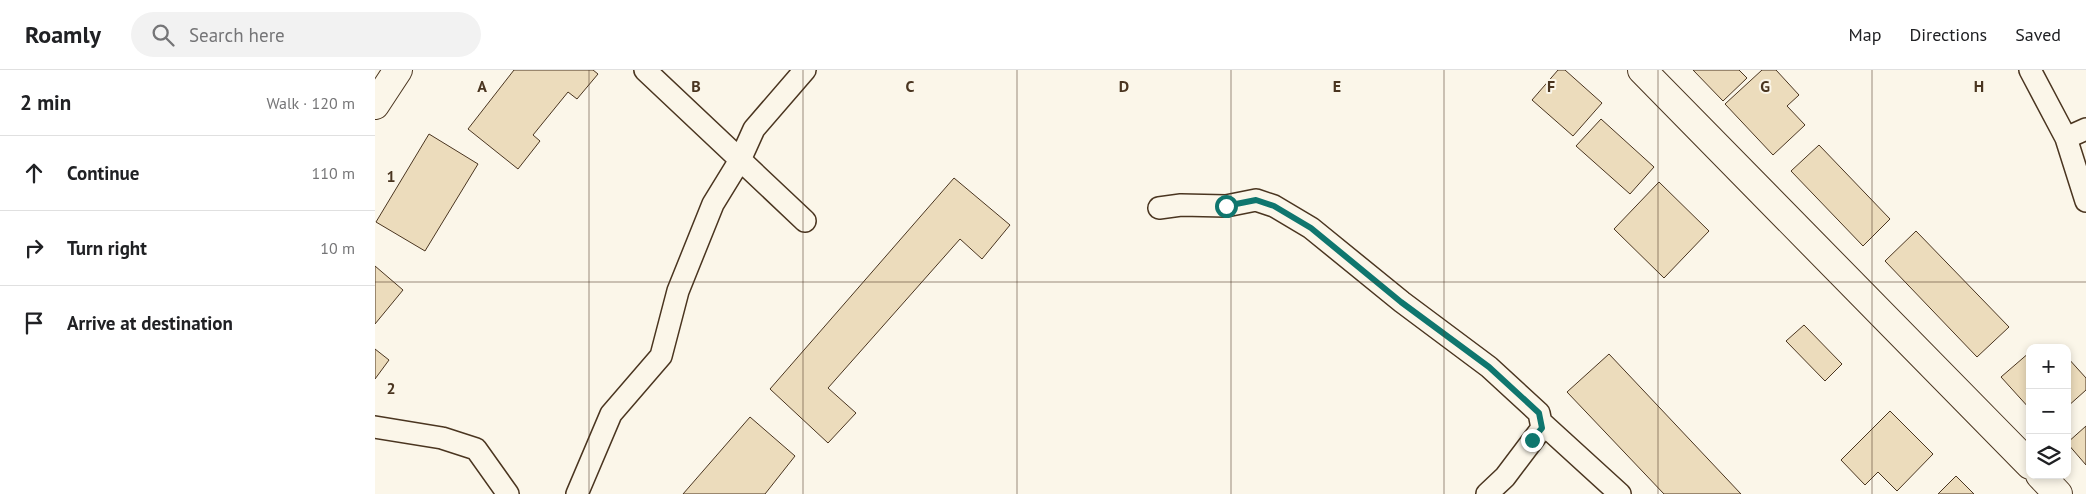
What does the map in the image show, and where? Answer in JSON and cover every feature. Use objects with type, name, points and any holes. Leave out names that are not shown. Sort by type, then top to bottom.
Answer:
[{"type":"main road","points":[[375,105],[398,70]]},
{"type":"main road","points":[[1642,70],[2026,461]]},
{"type":"main road","points":[[2044,479],[2058,494]]},
{"type":"street","points":[[645,70],[805,221]]},
{"type":"street","points":[[577,494],[611,414],[661,356],[678,291],[713,204],[740,160],[754,128],[805,70]]},
{"type":"street","points":[[2030,70],[2066,138],[2086,201]]},
{"type":"street","points":[[2066,138],[2086,129]]},
{"type":"street","points":[[1159,208],[1181,205],[1226,206],[1256,200],[1274,206],[1311,228],[1401,302],[1489,367],[1539,413],[1542,428],[1505,477],[1487,494]]},
{"type":"street","points":[[1541,422],[1620,494]]},
{"type":"street","points":[[375,428],[443,438],[476,449],[508,494]]},
{"type":"building","points":[[514,70],[593,70],[598,74],[577,99],[568,92],[533,135],[540,141],[518,169],[468,129]]},
{"type":"building","points":[[1558,70],[1565,70],[1602,103],[1573,136],[1532,100]]},
{"type":"building","points":[[1693,70],[1739,70],[1747,78],[1723,101]]},
{"type":"building","points":[[1762,70],[1776,70],[1799,95],[1787,106],[1805,125],[1773,155],[1725,104]]},
{"type":"building","points":[[1601,119],[1654,167],[1630,194],[1576,146]]},
{"type":"building","points":[[429,134],[478,164],[425,251],[376,222]]},
{"type":"building","points":[[1819,145],[1890,219],[1863,246],[1791,171]]},
{"type":"building","points":[[954,178],[1010,225],[982,259],[960,239],[828,388],[856,413],[828,443],[770,389]]},
{"type":"building","points":[[1659,182],[1709,231],[1664,278],[1614,229]]},
{"type":"building","points":[[1916,231],[2009,327],[1977,357],[1885,261]]},
{"type":"building","points":[[375,266],[403,290],[375,324]]},
{"type":"building","points":[[1804,325],[1842,364],[1825,381],[1786,341]]},
{"type":"building","points":[[375,349],[389,360],[375,379]]},
{"type":"building","points":[[1609,354],[1741,494],[1664,494],[1567,392]]},
{"type":"building","points":[[2026,355],[2026,405],[2001,377]]},
{"type":"building","points":[[2071,361],[2086,378],[2086,390],[2071,403]]},
{"type":"building","points":[[1890,411],[1933,454],[1897,491],[1878,472],[1865,485],[1841,460]]},
{"type":"building","points":[[750,417],[795,456],[765,494],[683,494]]},
{"type":"building","points":[[2086,426],[2086,465],[2071,448],[2071,439]]},
{"type":"building","points":[[1956,476],[1974,494],[1938,494]]},
{"type":"route","points":[[1226,206],[1256,200],[1274,206],[1311,228],[1401,302],[1489,367],[1539,413],[1542,428],[1532,440]]}]
